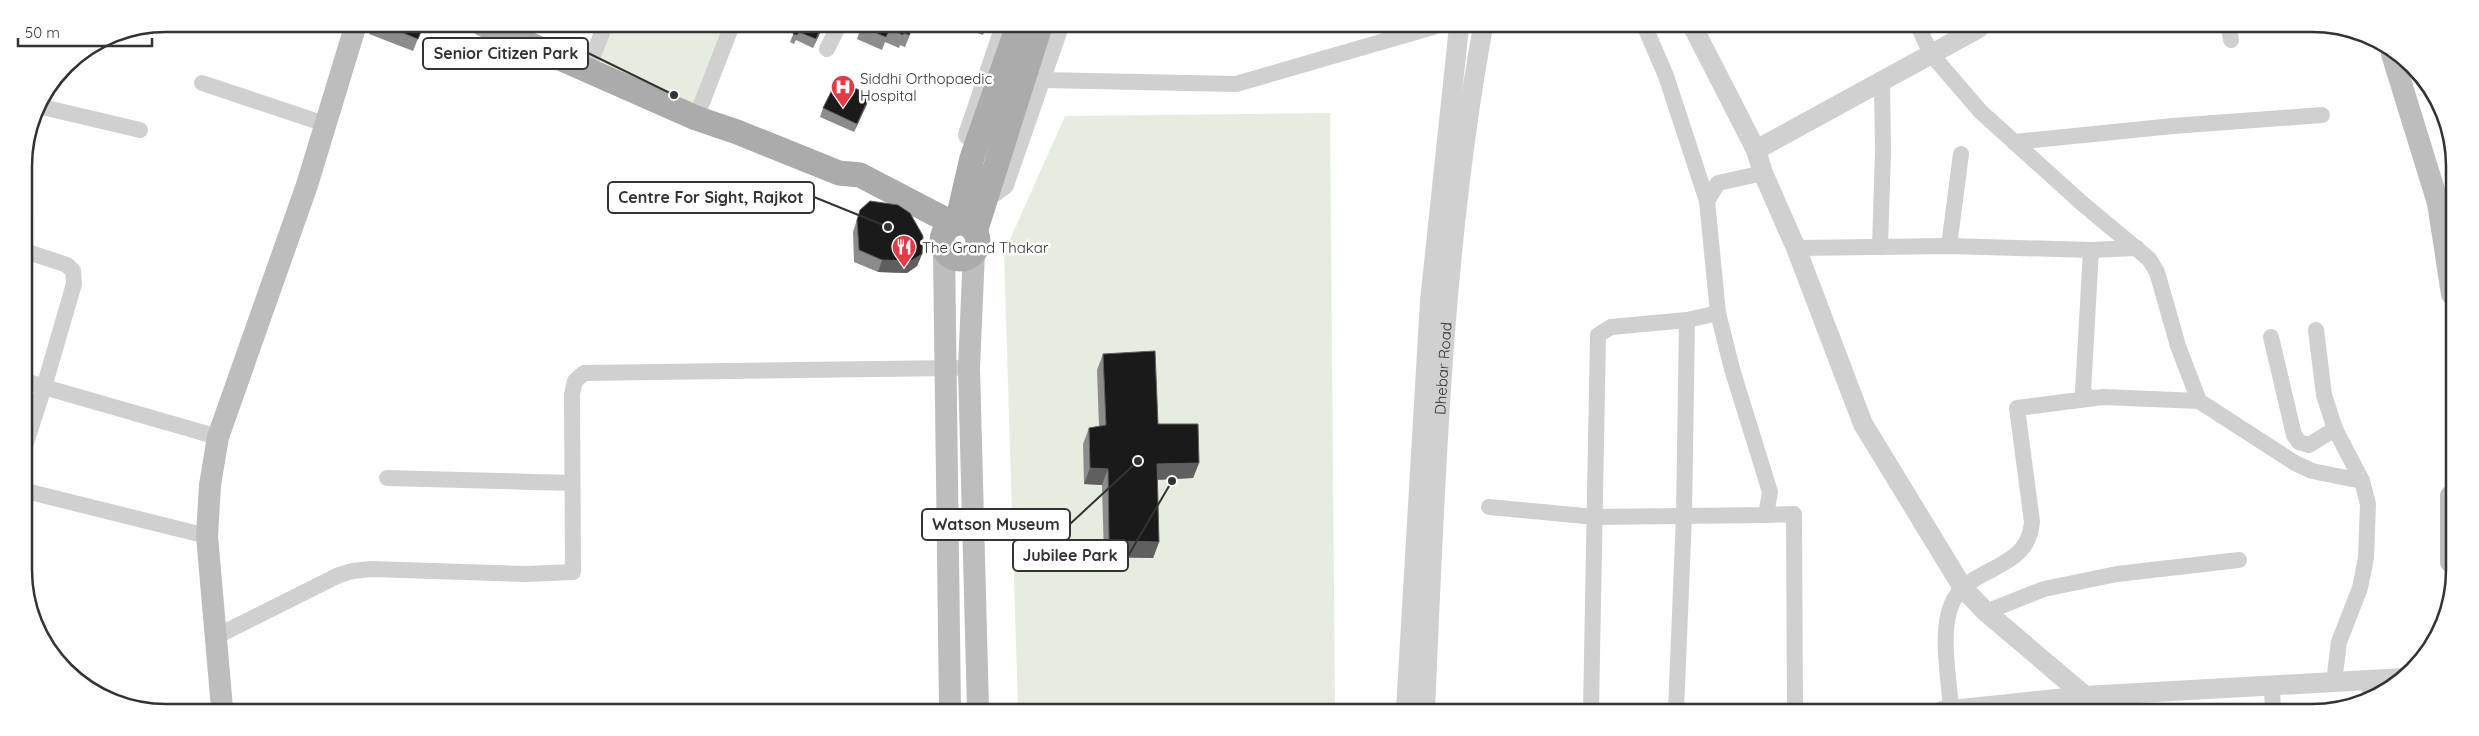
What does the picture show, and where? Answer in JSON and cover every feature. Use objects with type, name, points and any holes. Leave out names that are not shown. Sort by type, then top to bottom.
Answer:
[{"type":"main road","points":[[222,704],[207,536],[210,485],[218,437],[306,185],[353,33]]},
{"type":"main road","points":[[502,33],[696,118],[737,132],[838,173],[860,175],[958,236]]},
{"type":"main road","points":[[975,195],[972,158],[1016,33]]},
{"type":"main road","points":[[950,704],[948,481],[944,368],[958,236],[975,195],[996,164],[1038,33]]},
{"type":"main road","points":[[2394,60],[2438,203],[2446,255]]},
{"type":"main road","points":[[958,236],[969,368],[978,704]]},
{"type":"street","points":[[587,71],[602,33]]},
{"type":"street","points":[[696,118],[729,33]]},
{"type":"street","points":[[827,49],[835,33]]},
{"type":"street","points":[[1002,33],[977,104],[958,171],[958,180],[975,195],[1004,185],[1056,33]]},
{"type":"street","points":[[1041,80],[1236,84],[1409,33]]},
{"type":"street","name":"Dhebar Road","points":[[1406,703],[1430,301],[1458,33]]},
{"type":"street","name":"Dhebar Road","points":[[1425,703],[1432,553],[1448,304],[1466,136],[1482,33]]},
{"type":"street","points":[[1648,33],[1666,76],[1707,201],[1718,313],[1732,369],[1770,492],[1766,515]]},
{"type":"street","points":[[1696,33],[1756,150],[1763,173],[1796,248],[1863,424],[1963,588],[1986,612],[2085,696]]},
{"type":"street","points":[[1921,33],[1931,54],[1981,112],[2084,205],[2149,259],[2157,272],[2178,346],[2199,401]]},
{"type":"street","points":[[1756,150],[1970,33]]},
{"type":"street","points":[[1880,247],[1883,151],[1882,81]]},
{"type":"street","points":[[202,83],[325,124]]},
{"type":"street","points":[[46,108],[140,130]]},
{"type":"street","points":[[2014,142],[2173,126],[2322,115]]},
{"type":"street","points":[[1949,246],[1961,154]]},
{"type":"street","points":[[1707,201],[1718,183],[1763,173]]},
{"type":"street","points":[[1796,248],[1949,246],[2091,250],[2136,248]]},
{"type":"street","points":[[2090,398],[2083,392],[2091,250]]},
{"type":"street","points":[[33,254],[67,265],[73,271],[74,284],[33,421]]},
{"type":"street","points":[[1591,703],[1598,335],[1611,326],[1687,320],[1718,313]]},
{"type":"street","points":[[1676,703],[1684,516],[1687,320]]},
{"type":"street","points":[[2316,330],[2324,395],[2335,429],[2362,481],[2368,504],[2366,558],[2360,588],[2339,642],[2334,682]]},
{"type":"street","points":[[2272,337],[2294,435],[2299,442],[2309,444],[2335,429]]},
{"type":"street","points":[[217,636],[339,576],[353,571],[372,569],[526,574],[573,572],[572,394],[575,381],[584,373],[969,368]]},
{"type":"street","points":[[33,384],[218,437]]},
{"type":"street","points":[[1947,703],[1946,624],[1951,604],[1963,588],[2018,554],[2031,536],[2032,522],[2017,408],[2103,397],[2199,401],[2295,464],[2312,471],[2362,481]]},
{"type":"street","points":[[387,478],[572,482]]},
{"type":"street","points":[[33,493],[207,536]]},
{"type":"street","points":[[1489,507],[1595,517],[1794,514],[1795,703]]},
{"type":"street","points":[[1986,612],[2044,589],[2116,574],[2239,560]]},
{"type":"street","points":[[2015,703],[2085,696],[2272,687],[2334,682],[2370,690]]},
{"type":"street","points":[[2272,687],[2273,703]]},
{"type":"shaded area","points":[[604,33],[721,33],[728,36],[696,118],[587,71]]},
{"type":"shaded area","points":[[1330,113],[1335,703],[1018,704],[1004,253],[1065,116]]},
{"type":"building","points":[[403,33],[420,33],[418,39]]},
{"type":"building","points":[[801,33],[819,33],[816,39]]},
{"type":"building","points":[[876,33],[888,33],[886,37]]},
{"type":"building","points":[[837,80],[870,95],[857,124],[823,108]]},
{"type":"building","points":[[870,201],[898,205],[910,213],[923,236],[922,254],[911,261],[882,260],[859,250],[857,220],[860,210]]},
{"type":"building","points":[[1155,351],[1158,424],[1198,424],[1199,463],[1157,464],[1159,542],[1109,541],[1108,469],[1090,468],[1089,428],[1106,425],[1103,354]]},
{"type":"place","name":"Senior Citizen Park","points":[[674,95]]},
{"type":"place","name":"Siddhi Orthopaedic Hospital","points":[[843,108]]},
{"type":"place","name":"Centre For Sight, Rajkot","points":[[888,227]]},
{"type":"place","name":"The Grand Thakar","points":[[904,268]]},
{"type":"place","name":"Watson Museum","points":[[1138,461]]},
{"type":"place","name":"Jubilee Park","points":[[1172,481]]}]
